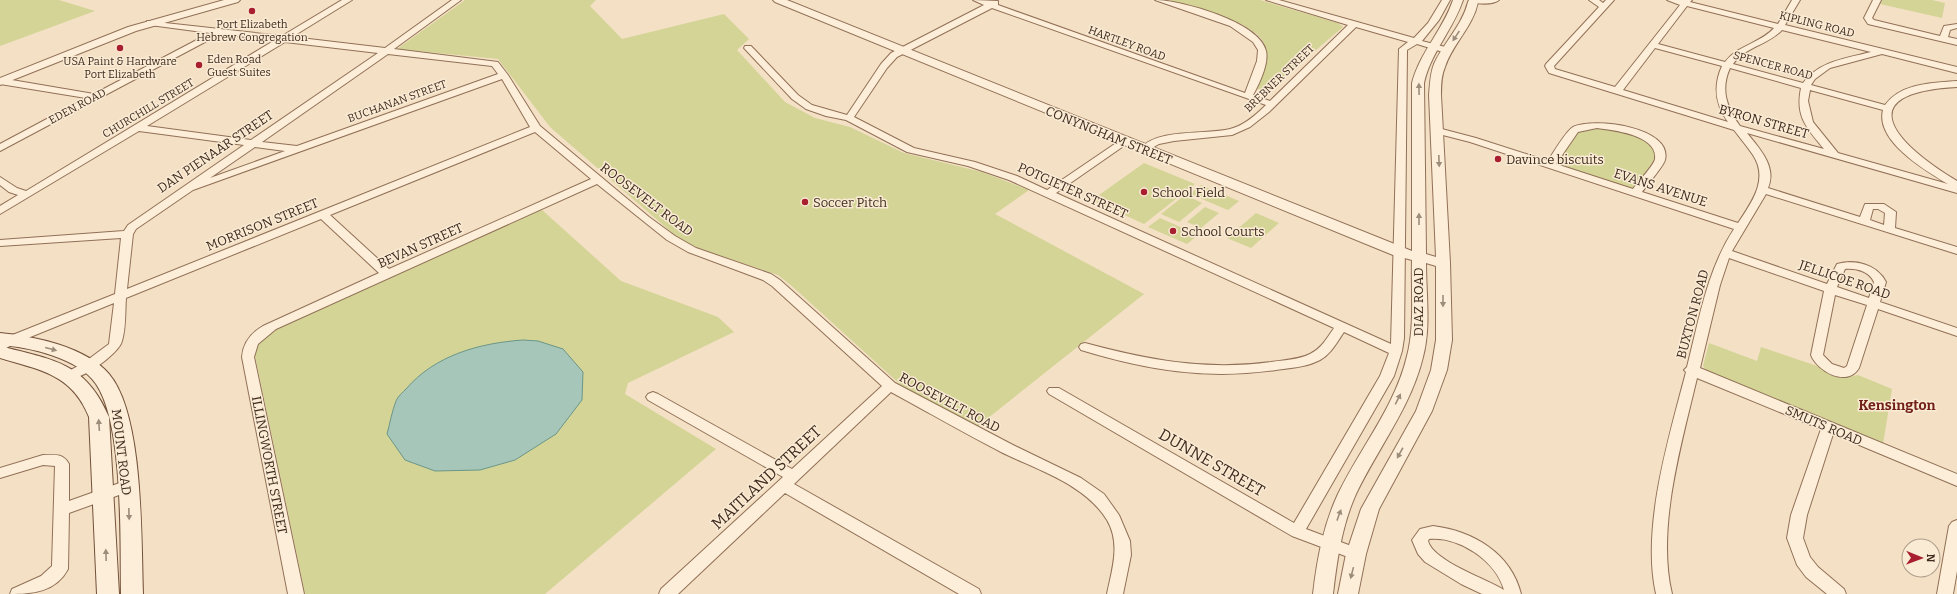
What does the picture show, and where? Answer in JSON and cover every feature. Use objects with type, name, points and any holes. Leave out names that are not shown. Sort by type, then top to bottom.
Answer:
[{"type":"main road","name":"MOUNT ROAD","points":[[3,344],[36,361],[56,368],[79,371],[103,379],[116,401],[121,422],[128,486],[132,594]]},
{"type":"main road","name":"MOUNT ROAD","points":[[79,371],[99,418],[108,594]]},
{"type":"street","points":[[0,81],[150,23],[235,0]]},
{"type":"street","name":"CHURCHILL STREET","points":[[0,211],[287,39],[348,0]]},
{"type":"street","name":"DAN PIENAAR STREET","points":[[127,234],[136,222],[388,50],[457,0]]},
{"type":"street","name":"CONYNGHAM STREET","points":[[778,0],[1398,252],[1443,263]]},
{"type":"street","name":"HARTLEY ROAD","points":[[977,0],[1271,104]]},
{"type":"street","points":[[849,118],[884,66],[901,50],[1001,0]]},
{"type":"street","points":[[1159,0],[1238,27],[1256,39],[1262,55],[1252,89],[1248,97]]},
{"type":"street","points":[[1270,0],[1353,25],[1446,50]]},
{"type":"street","name":"DIAZ ROAD","points":[[1297,532],[1387,376],[1396,351],[1398,319],[1398,252],[1403,51],[1405,46],[1414,42],[1434,21],[1446,0]]},
{"type":"street","name":"DIAZ ROAD","points":[[1323,594],[1329,544],[1346,496],[1404,387],[1417,353],[1419,258],[1418,83],[1423,64],[1431,47],[1452,16],[1458,0]]},
{"type":"street","points":[[1474,1],[1495,0]]},
{"type":"street","points":[[1593,0],[1603,6],[1610,0]]},
{"type":"street","name":"KIPLING ROAD","points":[[1671,0],[1687,2],[1957,70]]},
{"type":"street","name":"BUXTON ROAD","points":[[1664,594],[1661,584],[1658,557],[1661,520],[1691,370],[1711,290],[1725,253],[1739,227],[1763,190],[1766,176],[1759,156],[1735,127],[1727,113],[1721,95],[1722,77],[1728,65],[1738,54],[1771,36],[1780,26],[1796,0]]},
{"type":"street","points":[[1877,0],[1868,18],[1871,22],[1957,42]]},
{"type":"street","name":"DIAZ ROAD","points":[[1348,594],[1356,554],[1370,509],[1424,411],[1439,370],[1444,340],[1443,263],[1438,131],[1435,95],[1440,63],[1446,50],[1470,15],[1474,1]]},
{"type":"street","points":[[1617,91],[1687,2]]},
{"type":"street","name":"BYRON STREET","points":[[1603,6],[1549,66],[1552,71],[1563,76],[1735,127],[1957,190]]},
{"type":"street","name":"ROOSEVELT ROAD","points":[[150,23],[486,62],[498,66],[536,128],[645,219],[682,245],[703,255],[767,277],[776,283],[890,386],[1006,448],[1076,482],[1099,498],[1114,518],[1122,541],[1123,555],[1115,594]]},
{"type":"street","name":"BREBNER STREET","points":[[1145,149],[1156,142],[1166,140],[1232,132],[1259,116],[1353,25]]},
{"type":"street","points":[[1942,39],[1947,28],[1957,26]]},
{"type":"street","name":"EDEN ROAD","points":[[0,148],[219,31]]},
{"type":"street","name":"SPENCER ROAD","points":[[1653,45],[1887,108]]},
{"type":"street","name":"POTGIETER STREET","points":[[748,48],[802,102],[819,111],[849,118],[903,148],[991,170],[1048,194],[1396,351]]},
{"type":"street","points":[[1835,156],[1808,123],[1804,111],[1803,101],[1806,86],[1812,76],[1827,66],[1881,51]]},
{"type":"street","name":"BUCHANAN STREET","points":[[178,193],[504,74]]},
{"type":"street","points":[[0,81],[95,97]]},
{"type":"street","points":[[1957,84],[1910,90],[1894,99],[1887,108],[1887,122],[1894,136],[1901,144],[1924,164],[1957,185]]},
{"type":"street","points":[[1550,165],[1575,130],[1579,127],[1598,125],[1630,130],[1651,141],[1661,150],[1660,160],[1635,194]]},
{"type":"street","name":"BUCHANAN STREET","points":[[138,128],[298,150]]},
{"type":"street","name":"MORRISON STREET","points":[[3,344],[536,128]]},
{"type":"street","name":"EVANS AVENUE","points":[[1438,131],[1454,134],[1739,227]]},
{"type":"street","points":[[1048,194],[1125,141]]},
{"type":"street","points":[[0,180],[12,190],[27,195]]},
{"type":"street","name":"BEVAN STREET","points":[[256,338],[272,326],[598,180]]},
{"type":"street","points":[[1763,190],[1957,251]]},
{"type":"street","points":[[1864,222],[1869,206],[1880,206],[1891,212],[1889,230]]},
{"type":"street","points":[[323,215],[388,275]]},
{"type":"street","points":[[0,243],[127,234],[122,295],[116,341],[114,346],[79,371]]},
{"type":"street","name":"JELLICOE ROAD","points":[[1725,253],[1957,332]]},
{"type":"street","points":[[1848,265],[1860,267],[1873,273],[1880,279],[1874,303],[1853,368],[1846,372],[1831,369],[1821,363],[1817,355],[1830,289],[1841,266],[1848,265]]},
{"type":"street","points":[[1085,347],[1139,363],[1219,371],[1241,371],[1315,357],[1324,351],[1342,327]]},
{"type":"street","name":"ILLINGWORTH STREET","points":[[256,338],[250,345],[248,357],[296,594]]},
{"type":"street","name":"SMUTS ROAD","points":[[1691,370],[1957,480]]},
{"type":"street","name":"MAITLAND STREET","points":[[667,594],[890,386]]},
{"type":"street","name":"DUNNE STREET","points":[[1054,391],[1297,532],[1356,554]]},
{"type":"street","points":[[653,397],[973,594]]},
{"type":"street","points":[[1829,427],[1799,515],[1795,538],[1803,560],[1812,572],[1838,594]]},
{"type":"street","points":[[0,473],[43,460],[58,460],[62,464],[61,563],[56,574],[47,581],[18,594]]},
{"type":"street","points":[[61,510],[104,496],[128,486]]},
{"type":"street","points":[[1945,594],[1957,526]]},
{"type":"street","points":[[1498,594],[1433,559],[1421,547],[1419,541],[1421,537],[1425,533],[1437,532],[1479,548],[1499,563],[1509,581],[1512,594]]},
{"type":"green space","points":[[0,0],[59,0],[95,11],[0,46]]},
{"type":"green space","points":[[465,0],[596,0],[590,6],[622,39],[724,14],[749,39],[737,50],[785,102],[815,118],[850,127],[904,153],[982,172],[1029,190],[995,214],[1144,294],[978,426],[903,387],[778,275],[698,248],[677,237],[550,127],[498,59],[397,49]]},
{"type":"green space","points":[[1169,0],[1260,0],[1338,23],[1343,27],[1269,90],[1260,90],[1256,88],[1266,53],[1263,41],[1257,34],[1243,25]]},
{"type":"green space","points":[[1882,0],[1932,0],[1945,3],[1942,18],[1880,4]]},
{"type":"green space","points":[[1601,127],[1626,132],[1641,138],[1653,148],[1657,155],[1635,188],[1631,189],[1559,165],[1559,160],[1580,129]]},
{"type":"green space","name":"School Field","points":[[1144,163],[1195,184],[1144,224],[1092,200]]},
{"type":"green space","name":"School Courts","points":[[1201,185],[1239,201],[1228,210],[1190,194]]},
{"type":"green space","name":"School Courts","points":[[1185,195],[1202,203],[1179,222],[1161,214]]},
{"type":"green space","name":"School Courts","points":[[1205,207],[1219,213],[1201,228],[1187,222]]},
{"type":"green space","points":[[541,209],[621,281],[718,317],[734,332],[628,383],[625,394],[716,449],[545,594],[305,594],[254,351],[257,343],[270,331]]},
{"type":"green space","points":[[1256,213],[1279,223],[1251,248],[1227,238]]},
{"type":"green space","name":"School Courts","points":[[1160,218],[1198,235],[1187,244],[1148,227]]},
{"type":"green space","points":[[1709,343],[1757,361],[1761,347],[1817,366],[1833,375],[1848,377],[1858,375],[1892,389],[1883,444],[1708,373],[1703,366]]},
{"type":"shaded area","points":[[523,340],[538,341],[563,349],[583,372],[582,400],[556,434],[515,460],[480,470],[435,471],[405,460],[387,434],[397,399],[402,393],[430,367],[444,359],[491,344]]},
{"type":"place","name":"Port Elizabeth Hebrew Congregation","points":[[252,11]]},
{"type":"place","name":"USA Paint & Hardware Port Elizabeth","points":[[120,48]]},
{"type":"place","name":"Eden Road Guest Suites","points":[[199,65]]},
{"type":"place","name":"Davince biscuits","points":[[1498,159]]},
{"type":"place","name":"School Field","points":[[1144,192]]},
{"type":"place","name":"Soccer Pitch","points":[[805,202]]},
{"type":"place","name":"School Courts","points":[[1173,231]]},
{"type":"district","name":"Kensington","points":[[1897,405]]}]
